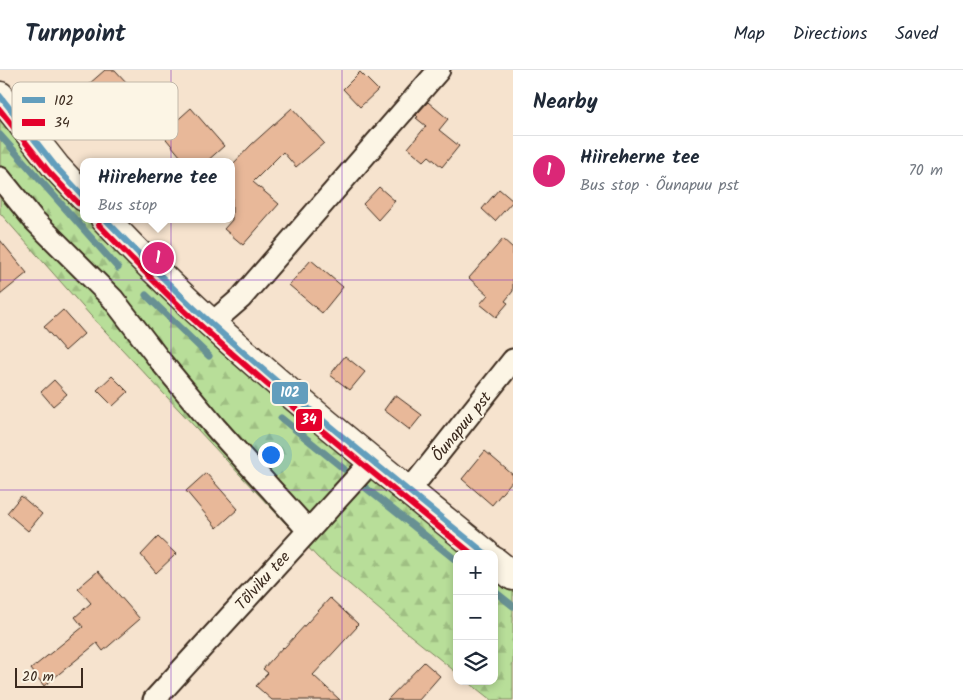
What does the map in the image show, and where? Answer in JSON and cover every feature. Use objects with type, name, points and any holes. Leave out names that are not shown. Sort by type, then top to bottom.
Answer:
[{"type":"street","points":[[212,324],[242,298],[439,70]]},
{"type":"street","points":[[0,96],[12,111]]},
{"type":"street","points":[[35,140],[80,193]]},
{"type":"street","points":[[0,178],[34,220],[113,299],[162,363],[215,427],[308,530]]},
{"type":"street","points":[[109,223],[129,245],[266,374],[481,550]]},
{"type":"street","name":"Õunapuu pst","points":[[409,491],[513,360]]},
{"type":"street","name":"Tõlviku tee","points":[[154,700],[372,461]]},
{"type":"street","points":[[498,564],[513,576]]},
{"type":"green space","points":[[0,114],[12,129],[12,140],[21,140],[80,210],[80,223],[94,223],[211,340],[279,404],[462,550],[453,550],[453,670],[318,558],[90,315],[0,213]]},
{"type":"green space","points":[[498,579],[513,591],[513,700],[491,700],[472,685],[498,685]]},
{"type":"building","points":[[105,70],[115,70],[126,82],[91,82]]},
{"type":"building","points":[[360,72],[378,90],[360,107],[343,89]]},
{"type":"building","points":[[428,102],[448,119],[439,130],[459,146],[442,167],[429,156],[424,161],[408,148],[426,126],[416,118],[418,117],[416,115]]},
{"type":"building","points":[[191,108],[224,146],[210,158],[182,158],[167,140],[178,140],[178,120]]},
{"type":"building","points":[[292,108],[324,143],[296,167],[283,152],[253,182],[279,204],[243,245],[224,229],[229,223],[235,223],[235,162]]},
{"type":"building","points":[[379,187],[395,201],[378,220],[363,204]]},
{"type":"building","points":[[499,189],[513,201],[495,221],[482,209]]},
{"type":"building","points":[[503,239],[513,248],[513,291],[505,301],[508,303],[496,317],[480,304],[488,295],[469,278]]},
{"type":"building","points":[[0,240],[27,273],[0,295]]},
{"type":"building","points":[[311,260],[343,287],[322,313],[289,285]]},
{"type":"building","points":[[63,310],[84,334],[65,351],[44,327]]},
{"type":"building","points":[[345,356],[365,372],[350,390],[330,375]]},
{"type":"building","points":[[112,376],[128,392],[113,406],[97,390]]},
{"type":"building","points":[[54,380],[67,394],[53,406],[41,392]]},
{"type":"building","points":[[395,395],[422,415],[410,430],[384,410]]},
{"type":"building","points":[[485,451],[513,475],[513,480],[492,505],[462,479]]},
{"type":"building","points":[[206,473],[238,509],[217,528],[186,491]]},
{"type":"building","points":[[21,496],[42,514],[28,531],[7,513]]},
{"type":"building","points":[[158,537],[176,554],[156,573],[141,555]]},
{"type":"building","points":[[98,571],[140,619],[103,651],[97,643],[44,686],[31,669],[83,627],[75,617],[91,603],[78,588]]},
{"type":"building","points":[[330,598],[358,624],[313,675],[340,700],[272,700],[256,686],[268,673],[263,669]]},
{"type":"building","points":[[424,662],[440,676],[419,700],[387,700]]},
{"type":"waterway","points":[[0,135],[118,268]]},
{"type":"waterway","points":[[146,295],[209,356]]},
{"type":"waterway","points":[[281,418],[344,469]]},
{"type":"waterway","points":[[366,488],[453,558]]},
{"type":"waterway","points":[[498,594],[513,606]]},
{"type":"transit line","name":"102","points":[[0,96],[12,111]]},
{"type":"transit line","name":"34","points":[[0,110],[12,125]]},
{"type":"transit line","name":"34","points":[[24,140],[49,172],[78,203]]},
{"type":"transit line","name":"102","points":[[35,140],[80,193]]},
{"type":"transit line","name":"102","points":[[109,223],[173,288],[231,342],[339,434],[481,550]]},
{"type":"transit line","name":"34","points":[[99,225],[167,294],[224,347],[467,550]]},
{"type":"place","name":"Hiireherne tee","points":[[158,258]]}]
